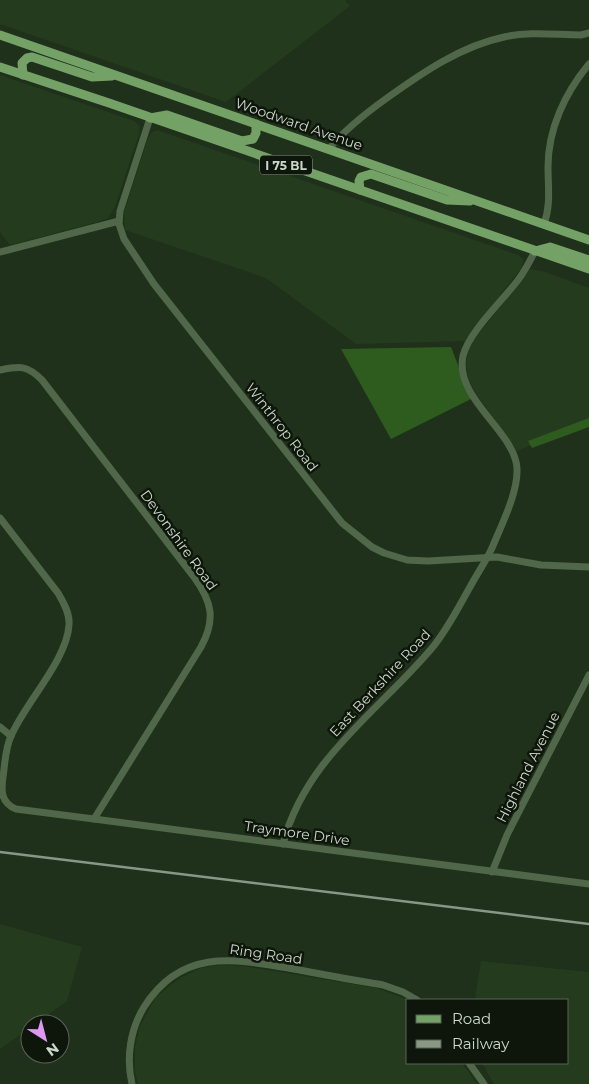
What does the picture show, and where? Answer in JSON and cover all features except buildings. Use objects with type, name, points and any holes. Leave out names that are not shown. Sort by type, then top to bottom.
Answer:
[{"type":"main road","name":"Woodward Avenue","points":[[0,36],[589,240]]},
{"type":"main road","points":[[23,75],[22,62],[32,57],[92,77],[117,76]]},
{"type":"main road","name":"I 75 BL","points":[[0,68],[109,103],[589,269]]},
{"type":"main road","points":[[150,118],[167,115],[242,141],[253,139],[256,132],[256,124]]},
{"type":"main road","points":[[360,190],[359,181],[361,177],[371,174],[447,200],[480,201]]},
{"type":"main road","points":[[535,251],[550,247],[589,260]]},
{"type":"street","points":[[330,149],[351,126],[408,83],[430,68],[467,50],[510,36],[588,37]]},
{"type":"street","points":[[544,224],[550,204],[548,158],[553,128],[565,101],[589,64]]},
{"type":"street","points":[[0,252],[119,221],[120,211],[150,118]]},
{"type":"street","name":"Winthrop Road","points":[[119,221],[124,239],[160,292],[348,530],[378,550],[407,560],[428,562],[501,557],[541,565],[589,567]]},
{"type":"street","name":"East Berkshire Road","points":[[283,844],[295,809],[319,769],[347,736],[394,690],[434,646],[453,618],[486,558],[511,500],[516,481],[517,467],[511,450],[470,391],[463,372],[463,357],[473,335],[521,276],[535,251]]},
{"type":"street","name":"Devonshire Road","points":[[0,370],[18,367],[26,368],[42,380],[194,576],[205,594],[210,608],[211,622],[204,641],[94,819]]},
{"type":"street","points":[[0,518],[58,593],[65,607],[69,623],[66,638],[56,660],[11,736],[3,755]]},
{"type":"street","name":"Highland Avenue","points":[[492,872],[507,835],[589,675]]},
{"type":"street","points":[[0,727],[11,736]]},
{"type":"street","name":"Traymore Drive","points":[[3,755],[1,790],[5,802],[16,809],[589,884]]},
{"type":"street","name":"Ring Road","points":[[132,1084],[129,1065],[130,1044],[142,1011],[153,995],[168,981],[185,970],[205,963],[225,960],[245,961],[350,979],[390,987],[415,999]]},
{"type":"street","points":[[470,1064],[484,1084]]},
{"type":"shaded area","points":[[0,0],[345,0],[350,6],[226,102],[0,24]]},
{"type":"shaded area","points":[[0,75],[134,121],[139,125],[140,131],[115,207],[108,218],[10,245],[0,232]]},
{"type":"shaded area","points":[[157,130],[518,255],[523,259],[522,267],[465,341],[356,344],[266,278],[125,230],[124,212],[148,138],[152,132]]},
{"type":"shaded area","points":[[530,269],[545,272],[589,288],[589,423],[517,451],[477,395],[469,380],[466,364],[468,351],[476,337]]},
{"type":"shaded area","points":[[0,924],[82,947],[67,1001],[49,1014],[20,1014],[20,1035],[0,1049]]},
{"type":"shaded area","points":[[481,961],[589,972],[589,1084],[494,1084],[483,1064],[569,1064],[569,999],[475,999]]},
{"type":"shaded area","points":[[221,965],[243,966],[376,988],[406,999],[406,1064],[463,1064],[477,1084],[138,1084],[135,1072],[135,1047],[140,1026],[156,997],[180,978],[201,968]]},
{"type":"green space","points":[[451,347],[471,399],[391,439],[341,349]]},
{"type":"green space","points":[[589,418],[589,427],[532,448],[528,441]]},
{"type":"railway","points":[[0,852],[589,924]]}]
